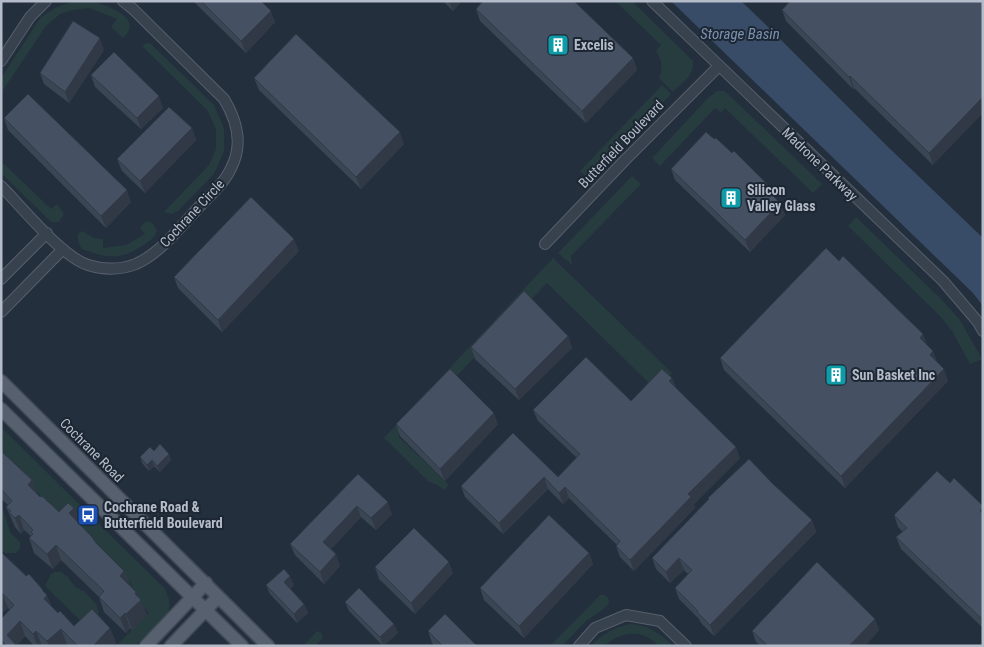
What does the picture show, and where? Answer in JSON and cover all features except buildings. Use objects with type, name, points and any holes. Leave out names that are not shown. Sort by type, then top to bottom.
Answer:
[{"type":"main road","name":"Cochrane Road","points":[[1,381],[268,646]]},
{"type":"main road","points":[[1,409],[242,646]]},
{"type":"main road","points":[[146,646],[206,583]]},
{"type":"main road","points":[[171,646],[218,597]]},
{"type":"street","points":[[1,61],[30,17],[46,1]]},
{"type":"street","name":"Cochrane Circle","points":[[1,186],[63,249],[79,261],[110,269],[127,267],[146,258],[172,235],[221,183],[232,166],[238,140],[235,124],[224,99],[123,1]]},
{"type":"street","name":"Madrone Parkway","points":[[652,1],[943,281],[978,322],[983,332]]},
{"type":"street","name":"Butterfield Boulevard","points":[[545,244],[625,160],[719,66]]},
{"type":"street","points":[[1,279],[47,233]]},
{"type":"street","points":[[1,312],[63,249]]},
{"type":"street","points":[[579,646],[595,628],[626,615],[660,621],[686,646]]},
{"type":"green space","points":[[91,1],[114,9],[127,19],[130,24],[129,31],[123,38],[111,27],[117,19],[89,8],[60,14],[46,26],[1,93],[1,78],[41,17],[57,7],[72,2]]},
{"type":"green space","points":[[615,1],[632,1],[693,61],[690,75],[673,92],[659,78],[661,64],[656,51],[661,45]]},
{"type":"green space","points":[[146,43],[151,44],[214,105],[224,128],[224,151],[214,174],[178,211],[172,214],[164,212],[209,165],[216,149],[216,129],[207,110],[142,46]]},
{"type":"green space","points":[[662,85],[671,94],[589,180],[580,171]]},
{"type":"green space","points":[[717,91],[724,91],[730,96],[822,184],[813,193],[725,108],[721,113],[715,108],[660,166],[652,158],[708,98]]},
{"type":"green space","points":[[1,161],[51,209],[57,204],[64,214],[59,222],[51,222],[1,173]]},
{"type":"green space","points":[[632,176],[641,184],[571,256],[572,265],[558,253]]},
{"type":"green space","points":[[856,217],[940,298],[960,320],[982,359],[970,364],[952,331],[940,316],[848,226]]},
{"type":"green space","points":[[149,221],[157,230],[154,236],[137,249],[122,255],[100,255],[82,249],[78,241],[78,234],[82,231],[94,238],[103,239],[103,248],[126,245],[145,234],[140,228]]},
{"type":"green space","points":[[553,258],[672,373],[656,390],[547,283],[398,436],[449,485],[444,490],[428,481],[384,438]]},
{"type":"green space","points":[[1,427],[165,589],[169,601],[168,613],[135,646],[116,646],[149,613],[127,590],[132,584],[77,531],[84,524],[73,513],[65,521],[1,456]]},
{"type":"green space","points":[[1,509],[4,512],[10,532],[20,542],[20,549],[16,553],[1,551]]},
{"type":"green space","points":[[61,572],[68,577],[75,587],[85,592],[96,604],[99,612],[96,619],[82,622],[45,586],[51,574]]},
{"type":"green space","points":[[600,595],[605,595],[608,598],[609,603],[605,608],[586,621],[562,646],[550,646]]},
{"type":"green space","points":[[630,624],[636,624],[653,630],[673,646],[661,646],[639,634],[627,634],[615,638],[604,646],[591,646],[609,632]]},
{"type":"green space","points":[[317,631],[321,633],[323,638],[315,646],[303,646]]},
{"type":"water","name":"Storage Basin","points":[[671,1],[741,1],[762,21],[886,145],[983,238],[983,306],[973,293]]},
{"type":"place","name":"Excelis","points":[[558,45]]},
{"type":"place","name":"Silicon Valley Glass","points":[[731,198]]},
{"type":"place","name":"Sun Basket Inc","points":[[836,375]]},
{"type":"place","name":"Cochrane Road & Butterfield Boulevard","points":[[88,515]]}]
